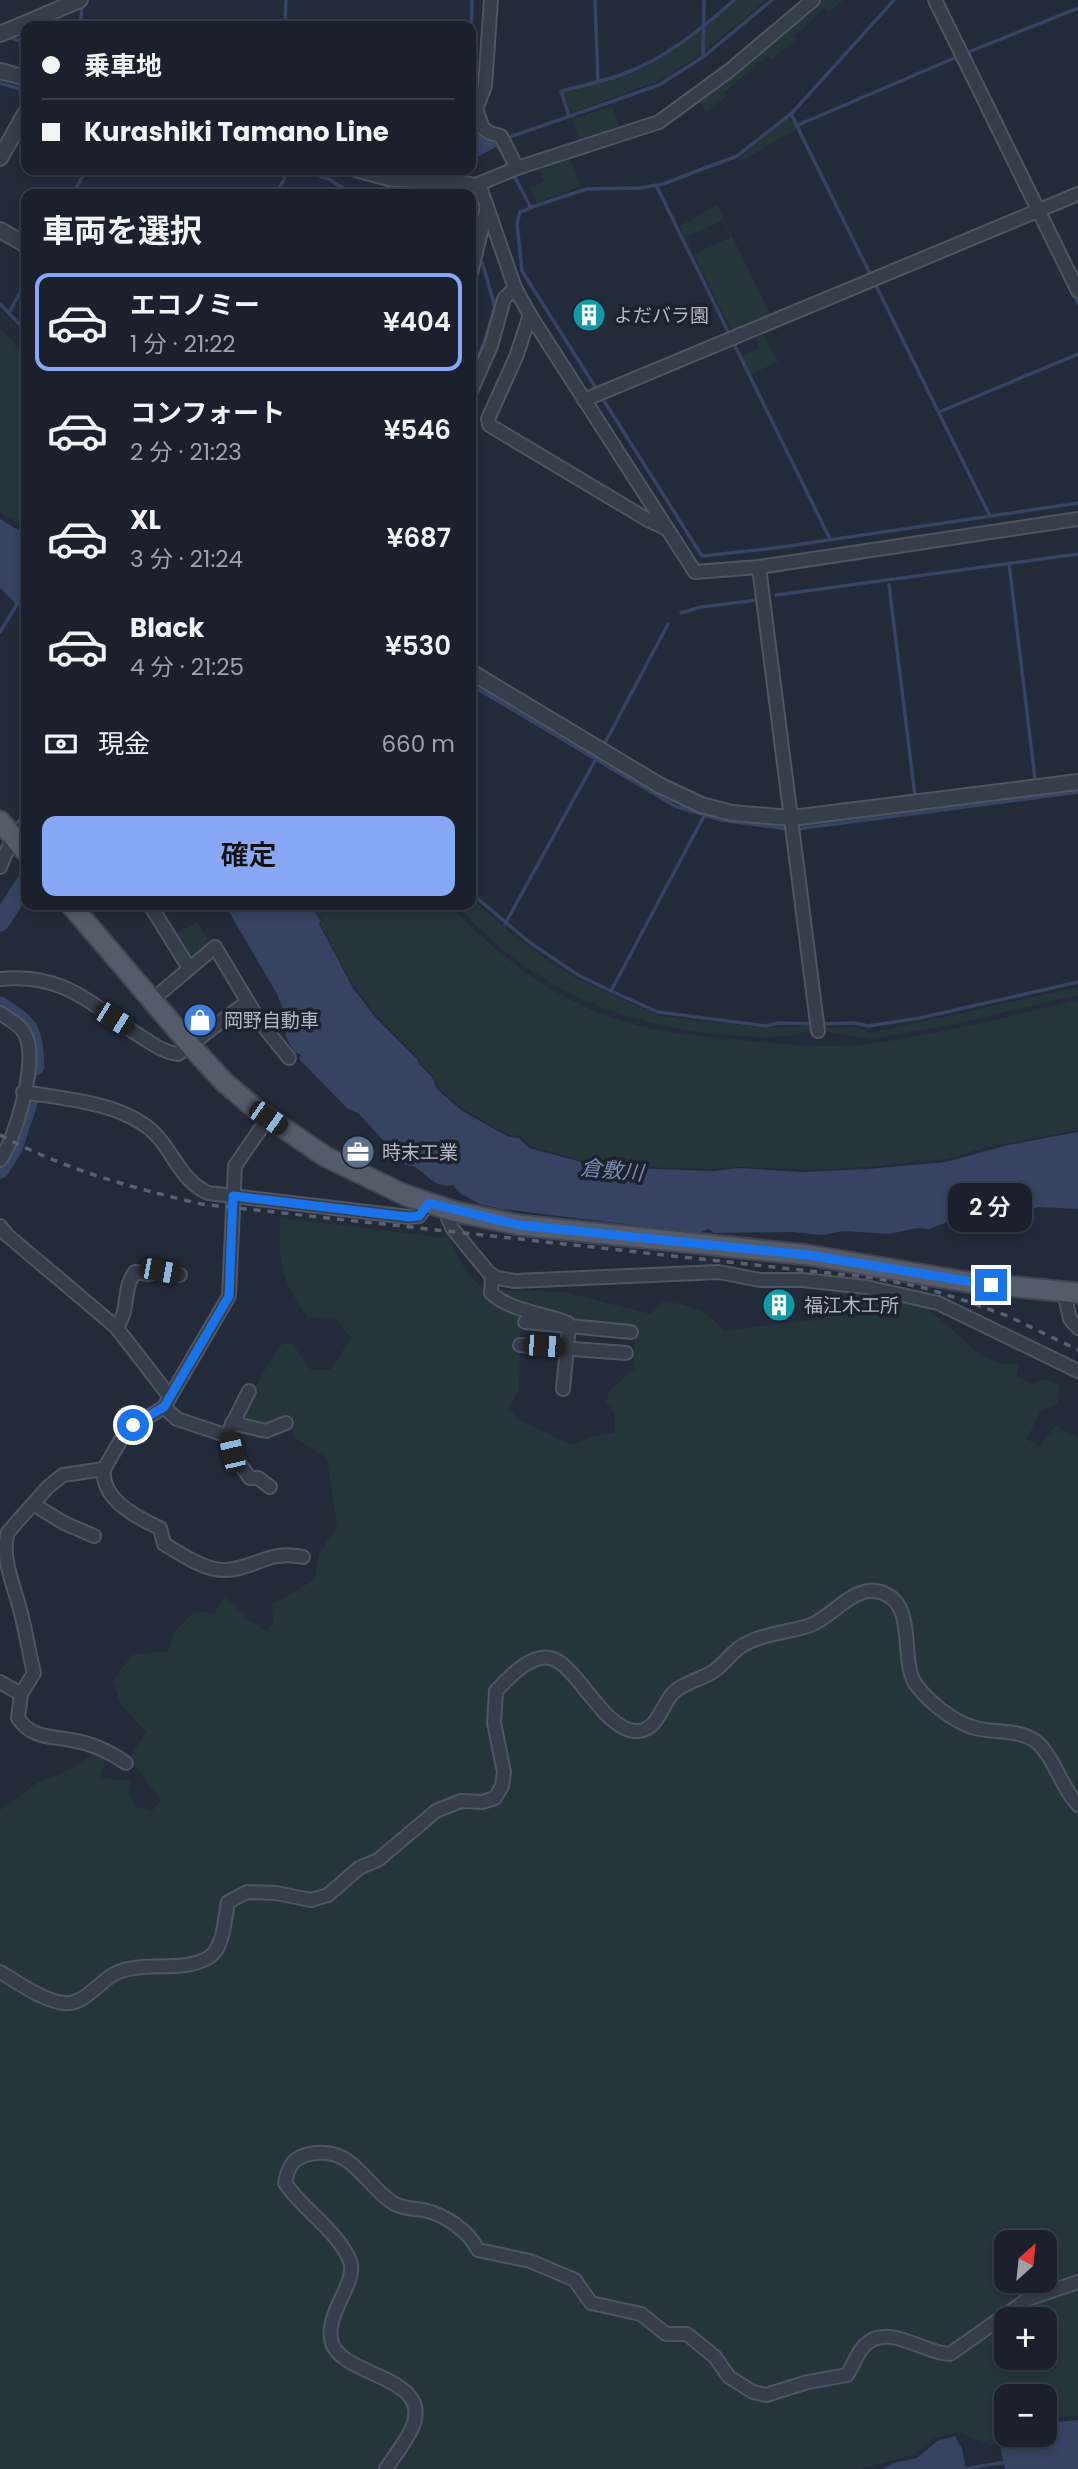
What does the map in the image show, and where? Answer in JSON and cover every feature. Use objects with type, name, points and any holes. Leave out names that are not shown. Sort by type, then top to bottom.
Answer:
[{"type":"main road","points":[[0,821],[21,837]]},
{"type":"main road","points":[[75,910],[224,1082],[268,1118],[326,1157],[376,1182],[437,1205],[519,1225],[808,1255],[967,1282],[1071,1293]]},
{"type":"street","points":[[491,0],[485,86],[476,109],[483,128],[504,140],[513,169]]},
{"type":"street","points":[[374,175],[392,180],[468,183],[659,122],[730,70],[813,0]]},
{"type":"street","points":[[934,0],[1037,213],[1078,291]]},
{"type":"street","points":[[30,21],[78,1]]},
{"type":"street","points":[[4,32],[21,25]]},
{"type":"street","points":[[0,71],[21,77]]},
{"type":"street","points":[[0,158],[21,121]]},
{"type":"street","points":[[468,183],[481,190],[515,288],[530,315],[594,395],[665,528],[695,572],[759,567],[1078,519]]},
{"type":"street","points":[[594,395],[1078,194]]},
{"type":"street","points":[[476,253],[487,207]]},
{"type":"street","points":[[0,230],[21,242]]},
{"type":"street","points":[[476,380],[491,346],[504,299],[515,288]]},
{"type":"street","points":[[530,315],[516,357],[488,419],[489,425],[665,528]]},
{"type":"street","points":[[759,567],[818,1026]]},
{"type":"street","points":[[476,675],[679,796],[732,813],[792,825],[1078,782]]},
{"type":"street","points":[[0,867],[21,839]]},
{"type":"street","points":[[153,910],[189,968]]},
{"type":"street","points":[[152,1000],[215,947],[247,1002],[289,1058]]},
{"type":"street","points":[[0,979],[28,977],[59,984],[90,1000],[114,1019],[167,1052],[178,1054],[247,1002]]},
{"type":"street","points":[[0,1013],[24,1031],[28,1039],[29,1066],[28,1093],[13,1136],[0,1160]]},
{"type":"street","points":[[28,1093],[92,1105],[138,1120],[153,1132],[188,1179],[200,1190],[409,1217],[419,1216],[437,1205],[452,1228],[492,1275],[514,1281],[719,1272],[760,1280],[803,1280],[866,1287],[938,1303],[1078,1371]]},
{"type":"street","points":[[268,1118],[235,1166],[229,1296],[225,1306],[198,1345],[167,1402],[126,1431],[104,1469],[103,1478],[107,1491],[134,1516],[160,1528],[164,1544],[211,1568],[226,1570],[286,1553],[303,1557]]},
{"type":"street","points":[[0,1226],[7,1235],[116,1327],[177,1419],[228,1436]]},
{"type":"street","points":[[116,1327],[122,1321],[127,1286],[135,1272],[148,1274],[160,1271],[180,1275]]},
{"type":"street","points":[[492,1275],[491,1293],[497,1299],[568,1323],[563,1390]]},
{"type":"street","points":[[1071,1293],[1070,1319],[1078,1328]]},
{"type":"street","points":[[525,1322],[631,1332]]},
{"type":"street","points":[[520,1345],[626,1353]]},
{"type":"street","points":[[249,1391],[228,1436],[232,1452],[250,1478],[258,1478],[270,1487]]},
{"type":"street","points":[[232,1423],[266,1431],[286,1423]]},
{"type":"street","points":[[104,1469],[64,1475],[33,1504],[8,1532],[3,1542],[34,1673],[21,1694],[17,1710],[23,1726],[46,1738],[70,1739],[99,1747],[126,1763]]},
{"type":"street","points":[[33,1504],[64,1523],[94,1536]]},
{"type":"street","points":[[0,1972],[52,2000],[66,2004],[79,2000],[115,1973],[201,1962],[215,1952],[228,1902],[236,1896],[247,1892],[276,1893],[311,1900],[328,1895],[359,1868],[378,1860],[436,1811],[461,1801],[482,1802],[495,1797],[502,1786],[504,1772],[494,1723],[496,1691],[512,1673],[540,1657],[556,1658],[567,1667],[614,1722],[634,1732],[644,1730],[655,1722],[673,1692],[713,1672],[742,1644],[813,1624],[857,1596],[874,1591],[888,1596],[906,1622],[909,1672],[917,1686],[952,1717],[972,1727],[1011,1732],[1035,1741],[1078,1805]]},
{"type":"street","points":[[0,1682],[21,1694]]},
{"type":"street","points":[[386,2469],[412,2428],[416,2411],[408,2396],[397,2385],[351,2362],[338,2353],[332,2344],[333,2315],[350,2276],[351,2263],[337,2241],[295,2198],[285,2183],[288,2169],[299,2156],[319,2152],[340,2154],[357,2165],[377,2191],[395,2205],[432,2212],[455,2224],[474,2241],[478,2250],[530,2261],[575,2280],[591,2303],[641,2314],[666,2334],[687,2334],[715,2357],[729,2377],[752,2392],[766,2395],[808,2382],[847,2375],[864,2345],[881,2338],[895,2336],[939,2354],[950,2354],[1028,2299],[1078,2282]]},
{"type":"shaded area","points":[[736,0],[766,0],[701,54],[659,81],[571,113],[563,92],[607,80],[653,61],[696,33]]},
{"type":"shaded area","points":[[817,0],[843,0],[829,13],[824,9],[795,36],[797,39],[771,60],[768,56],[759,63],[757,61],[754,64],[756,66],[724,92],[726,97],[706,112],[697,97]]},
{"type":"shaded area","points":[[612,106],[621,131],[580,143],[572,120]]},
{"type":"shaded area","points":[[789,118],[798,128],[742,161],[739,158]]},
{"type":"shaded area","points":[[569,154],[580,186],[537,203],[529,187],[544,182],[538,165]]},
{"type":"shaded area","points":[[717,205],[773,320],[734,336],[680,226]],"holes":[[[723,220],[731,237],[694,254],[687,237]]]},
{"type":"shaded area","points":[[0,329],[21,350],[21,525],[0,512]]},
{"type":"shaded area","points":[[763,334],[778,362],[751,374],[742,356],[759,348],[755,337]]},
{"type":"shaded area","points":[[476,902],[514,936],[576,978],[660,1016],[767,1028],[813,1026],[813,1029],[782,1036],[761,1037],[689,1030],[651,1023],[614,1012],[546,980],[485,934],[462,910],[476,910]]},
{"type":"shaded area","points":[[455,910],[514,964],[563,996],[616,1019],[683,1034],[797,1045],[860,1045],[952,1029],[1078,1000],[1078,1130],[984,1148],[946,1159],[811,1170],[601,1166],[530,1146],[520,1136],[510,1135],[463,1109],[438,1088],[433,1076],[420,1064],[419,1059],[377,1016],[354,987],[320,924],[323,921],[317,912]]},
{"type":"shaded area","points":[[197,922],[211,945],[190,957],[176,934]]},
{"type":"shaded area","points":[[1078,987],[1078,995],[941,1027],[871,1039],[821,1028],[859,1027],[870,1033]]},
{"type":"shaded area","points":[[280,1218],[448,1238],[466,1271],[483,1289],[564,1292],[650,1314],[664,1301],[704,1313],[723,1331],[824,1319],[832,1291],[879,1295],[925,1306],[981,1355],[1001,1364],[1019,1364],[1016,1377],[1033,1384],[1045,1379],[1059,1385],[1058,1404],[1041,1410],[1027,1439],[1040,1446],[1055,1426],[1078,1437],[1078,2416],[1057,2418],[1057,2384],[994,2384],[994,2444],[957,2432],[933,2439],[916,2454],[861,2469],[0,2469],[0,1810],[38,1782],[70,1770],[95,1752],[104,1755],[100,1776],[130,1781],[128,1792],[135,1806],[151,1812],[161,1800],[129,1759],[146,1732],[121,1705],[113,1681],[132,1655],[168,1651],[175,1631],[195,1611],[214,1614],[225,1596],[250,1621],[267,1631],[274,1621],[271,1605],[314,1580],[319,1554],[337,1526],[327,1458],[294,1437],[288,1418],[269,1426],[245,1420],[241,1413],[282,1344],[293,1344],[311,1370],[330,1370],[351,1338],[335,1318],[307,1317],[286,1281],[281,1260]],"holes":[[[521,1318],[635,1330],[634,1369],[610,1390],[606,1402],[615,1415],[615,1433],[593,1436],[572,1445],[519,1419],[509,1408],[519,1389]]]},
{"type":"water","points":[[476,126],[485,136],[494,137],[513,166],[509,168],[496,147],[476,157]]},
{"type":"water","points":[[0,519],[21,532],[21,605],[15,603],[0,588]]},
{"type":"water","name":"倉敷川","points":[[228,910],[315,910],[321,921],[319,924],[353,988],[375,1017],[418,1060],[432,1077],[437,1089],[461,1110],[509,1137],[519,1138],[529,1148],[600,1167],[713,1171],[739,1168],[802,1172],[946,1162],[1008,1145],[1078,1132],[1078,1209],[1039,1207],[1021,1213],[998,1209],[978,1216],[963,1216],[929,1229],[917,1228],[890,1234],[843,1231],[822,1235],[793,1232],[714,1233],[709,1229],[698,1233],[501,1209],[480,1204],[461,1194],[453,1185],[439,1184],[413,1166],[406,1165],[358,1113],[348,1109],[299,1059],[301,1055],[294,1052],[285,1035],[290,1027],[277,994]]},
{"type":"water","points":[[1078,2420],[1078,2469],[1005,2469],[1000,2447],[1057,2447],[1057,2422]]},
{"type":"water","points":[[955,2436],[962,2449],[966,2469],[884,2469],[893,2463],[917,2458],[937,2441]]},
{"type":"waterway","points":[[285,21],[286,0]]},
{"type":"waterway","points":[[471,21],[472,0]]},
{"type":"waterway","points":[[595,0],[598,81]]},
{"type":"waterway","points":[[703,57],[704,0]]},
{"type":"waterway","points":[[569,116],[561,91],[636,69],[695,33],[734,0]]},
{"type":"waterway","points":[[507,138],[659,85],[703,57],[772,0]]},
{"type":"waterway","points":[[532,207],[587,189],[640,188],[663,184],[737,156],[792,113],[894,0]]},
{"type":"waterway","points":[[81,21],[82,7]]},
{"type":"waterway","points":[[966,53],[1078,8]]},
{"type":"waterway","points":[[5,36],[21,41]]},
{"type":"waterway","points":[[798,125],[959,56]]},
{"type":"waterway","points":[[0,83],[21,89]]},
{"type":"waterway","points":[[791,114],[990,516]]},
{"type":"waterway","points":[[512,172],[531,208],[520,212],[517,223],[522,271],[702,556],[775,548],[1078,503]]},
{"type":"waterway","points":[[76,189],[83,175]]},
{"type":"waterway","points":[[279,189],[286,175]]},
{"type":"waterway","points":[[316,175],[331,180],[344,189]]},
{"type":"waterway","points":[[656,185],[830,539]]},
{"type":"waterway","points":[[11,228],[21,234]]},
{"type":"waterway","points":[[476,362],[495,307],[482,262]]},
{"type":"waterway","points":[[9,313],[21,290]]},
{"type":"waterway","points":[[1074,294],[1078,303]]},
{"type":"waterway","points":[[0,304],[21,326]]},
{"type":"waterway","points":[[939,412],[1078,354]]},
{"type":"waterway","points":[[776,595],[1078,554]]},
{"type":"waterway","points":[[1009,563],[1035,779]]},
{"type":"waterway","points":[[889,585],[915,796]]},
{"type":"waterway","points":[[681,613],[701,607],[757,600],[783,802]]},
{"type":"waterway","points":[[0,632],[19,601]]},
{"type":"waterway","points":[[605,743],[668,624]]},
{"type":"waterway","points":[[476,688],[675,806],[721,820],[788,829]]},
{"type":"waterway","points":[[505,924],[597,757]]},
{"type":"waterway","points":[[796,829],[1078,792]]},
{"type":"waterway","points":[[611,991],[704,816]]},
{"type":"waterway","points":[[0,922],[21,890]]},
{"type":"waterway","points":[[476,897],[529,942],[578,975],[658,1012],[766,1026],[778,1023],[813,1024]]},
{"type":"waterway","points":[[821,1024],[855,1023],[868,1026],[920,1018],[1078,982]]},
{"type":"waterway","points":[[0,1006],[28,1030],[33,1044],[35,1066]]},
{"type":"waterway","points":[[0,1169],[13,1148],[28,1103]]},
{"type":"waterway","points":[[963,2469],[1007,2462]]},
{"type":"railway","points":[[0,1135],[49,1158],[98,1176],[201,1204],[874,1278],[921,1287],[1008,1316],[1078,1350]]},
{"type":"place","name":"よだバラ園","points":[[589,315]]},
{"type":"place","name":"岡野自動車","points":[[200,1020]]},
{"type":"place","name":"時末工業","points":[[358,1152]]},
{"type":"place","name":"福江木工所","points":[[779,1305]]},
{"type":"route","points":[[133,1425],[164,1407],[198,1345],[225,1306],[229,1296],[233,1196],[409,1217],[419,1216],[429,1203],[519,1225],[808,1255],[991,1285]]}]
